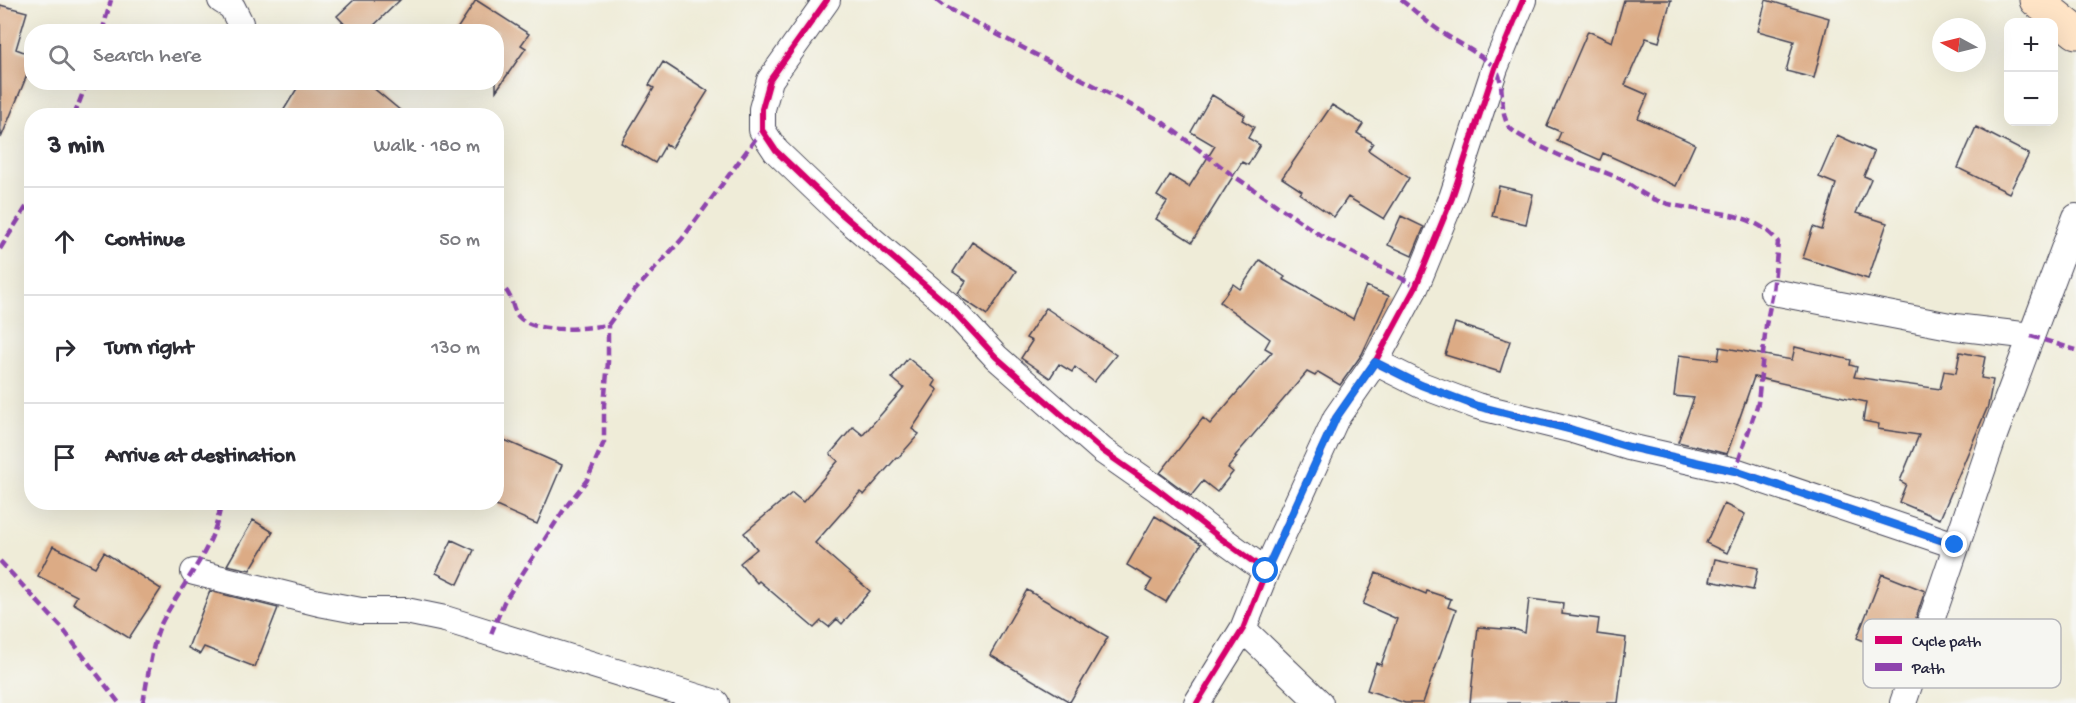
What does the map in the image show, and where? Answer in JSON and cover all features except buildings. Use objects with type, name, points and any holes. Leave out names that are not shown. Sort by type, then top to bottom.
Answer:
[{"type":"main road","points":[[2036,0],[2076,32]]},
{"type":"street","points":[[221,0],[232,7],[240,23]]},
{"type":"street","points":[[827,0],[770,80],[762,109],[762,130],[776,151],[851,223],[947,304],[996,357],[1103,451],[1266,571]]},
{"type":"street","points":[[1197,703],[1243,629],[1266,571],[1336,418],[1375,362],[1416,286],[1452,198],[1495,68],[1523,0]]},
{"type":"street","points":[[1931,619],[1955,545],[2076,216]]},
{"type":"street","points":[[1773,292],[1955,327],[2031,336]]},
{"type":"street","points":[[1375,362],[1421,385],[1477,406],[1573,430],[1629,447],[1735,471],[1955,545]]},
{"type":"street","points":[[194,572],[361,611],[406,611],[445,619],[716,703]]},
{"type":"street","points":[[1243,629],[1320,703]]},
{"type":"street","points":[[1903,703],[1908,688]]},
{"type":"marked path","points":[[104,24],[111,0]]},
{"type":"marked path","points":[[936,0],[1161,121],[1231,174],[1320,235],[1416,286]]},
{"type":"marked path","points":[[1401,0],[1440,31],[1494,67],[1500,79],[1506,120],[1509,127],[1519,135],[1561,156],[1616,177],[1656,200],[1671,205],[1722,213],[1753,222],[1767,230],[1778,242],[1758,403],[1735,471]]},
{"type":"marked path","points":[[77,108],[84,90]]},
{"type":"marked path","points":[[504,288],[517,315],[527,323],[562,329],[608,325],[627,299],[682,239],[762,130]]},
{"type":"marked path","points":[[0,249],[24,211]]},
{"type":"marked path","points":[[491,634],[504,602],[565,508],[587,480],[604,442],[608,325]]},
{"type":"marked path","points":[[2031,336],[2076,350]]},
{"type":"marked path","points":[[143,703],[152,653],[160,626],[205,551],[220,510]]},
{"type":"marked path","points":[[0,561],[62,628],[119,703]]},
{"type":"cycle path","points":[[827,0],[770,80],[762,109],[762,130],[776,151],[844,216],[947,304],[996,357],[1103,451],[1266,571]]},
{"type":"cycle path","points":[[1197,703],[1243,629],[1266,571],[1336,418],[1375,362],[1416,286],[1452,198],[1495,68],[1523,0]]},
{"type":"cycle path","points":[[1375,362],[1421,385],[1477,406],[1573,430],[1629,447],[1735,471],[1955,545]]},
{"type":"route","points":[[1266,571],[1336,418],[1375,362],[1421,385],[1477,406],[1573,430],[1629,447],[1735,471],[1955,545]]}]
